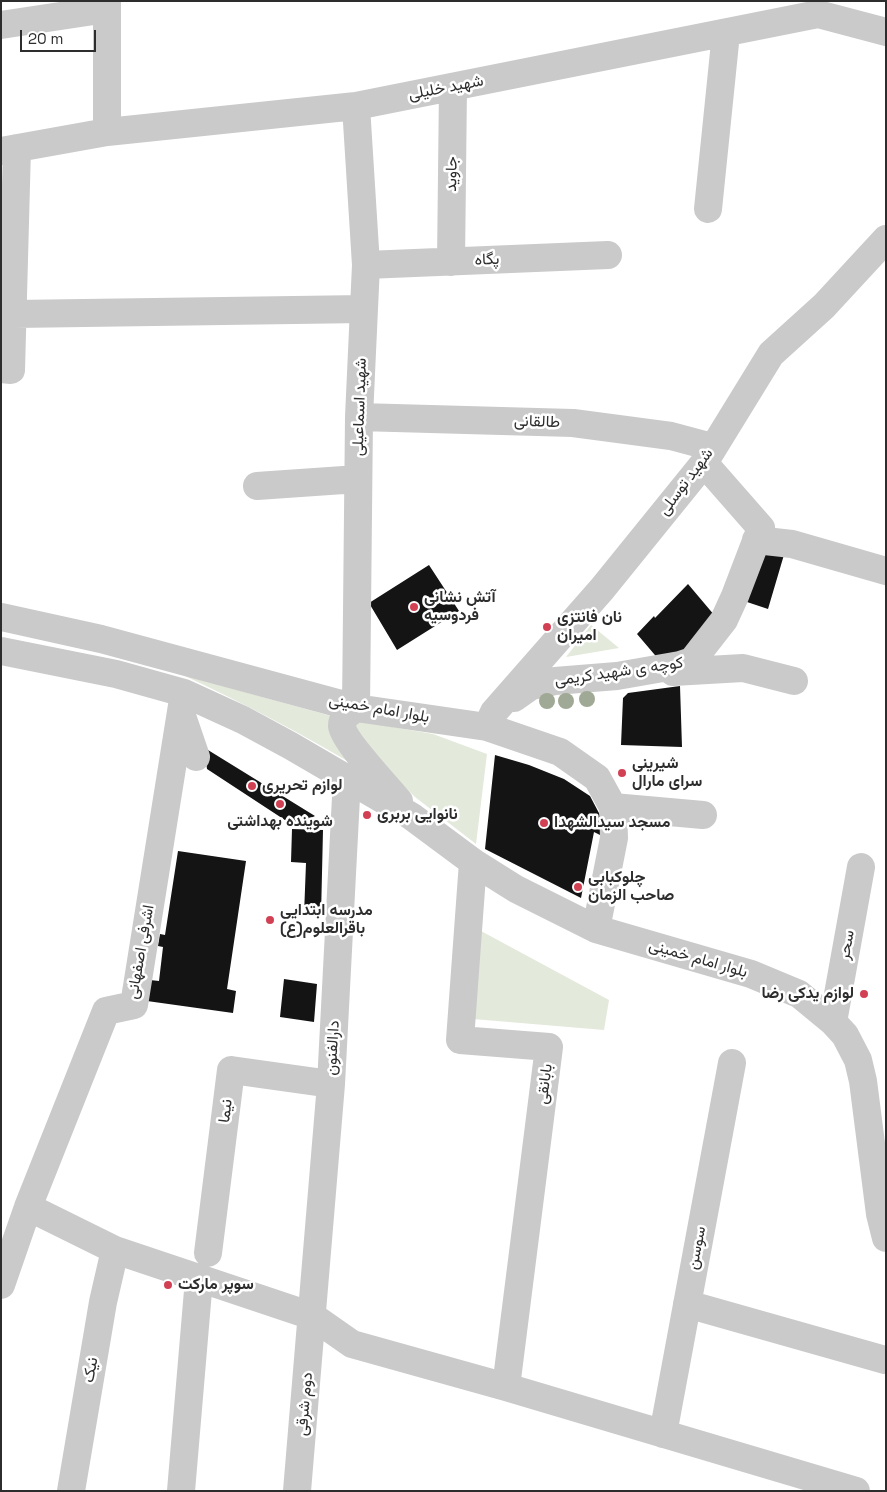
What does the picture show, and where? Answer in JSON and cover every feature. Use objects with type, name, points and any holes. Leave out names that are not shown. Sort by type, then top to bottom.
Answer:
[{"type":"street","points":[[1,25],[107,5],[107,132]]},
{"type":"street","name":"شهید خلیلی","points":[[9,150],[107,132],[356,106],[726,33],[815,8],[886,32]]},
{"type":"street","points":[[708,209],[726,33]]},
{"type":"street","name":"جاوید","points":[[451,262],[453,87]]},
{"type":"street","name":"شهید اسماعیلی","points":[[356,106],[366,265],[359,418],[356,708]]},
{"type":"street","points":[[6,369],[14,314],[9,150]]},
{"type":"street","name":"شهید توسلی","points":[[491,720],[602,589],[708,455],[771,354],[824,306],[886,239]]},
{"type":"street","name":"پگاه","points":[[366,265],[608,255]]},
{"type":"street","points":[[14,314],[364,309]]},
{"type":"street","name":"طالقانی","points":[[359,418],[573,424],[671,436],[708,455]]},
{"type":"street","points":[[708,455],[758,534],[886,571]]},
{"type":"street","points":[[257,486],[358,478]]},
{"type":"street","name":"کوچه ی شهید کریمی","points":[[491,720],[531,686],[555,681],[617,676],[680,665],[692,661],[724,620],[758,534]]},
{"type":"street","name":"بلوار امام خمینی","points":[[1,617],[102,639],[356,708],[491,720],[560,752],[597,778],[613,807],[614,838],[596,929]]},
{"type":"street","name":"بلوار امام خمینی","points":[[1,650],[116,674],[183,703],[243,720],[411,816],[473,862],[516,889],[596,929],[752,974],[799,994],[833,1022],[845,1035],[858,1060],[878,1138],[880,1214],[886,1238]]},
{"type":"street","points":[[617,676],[743,668],[794,681]]},
{"type":"street","points":[[183,703],[196,757]]},
{"type":"street","name":"اشرفی اصفهانی","points":[[28,1207],[106,1011],[134,1006],[183,703]]},
{"type":"street","points":[[356,708],[346,715],[343,722],[342,729],[346,737],[411,816]]},
{"type":"street","name":"دارالفنون","points":[[312,1316],[331,1084],[347,778]]},
{"type":"street","points":[[613,807],[702,815]]},
{"type":"street","name":"بابانقی","points":[[473,862],[460,1040],[550,1047],[506,1387]]},
{"type":"street","name":"سحر","points":[[833,1022],[861,867]]},
{"type":"street","name":"سوسن","points":[[662,1434],[732,1063]]},
{"type":"street","name":"نیما","points":[[208,1253],[231,1070],[331,1084]]},
{"type":"street","points":[[1,1286],[28,1207],[114,1250],[312,1316],[352,1344],[506,1387],[856,1491]]},
{"type":"street","name":"نیک","points":[[71,1491],[103,1302],[114,1250]]},
{"type":"street","points":[[181,1491],[199,1279]]},
{"type":"street","points":[[687,1304],[885,1360]]},
{"type":"street","name":"دوم شرقی","points":[[297,1491],[312,1316]]},
{"type":"shaded area","points":[[591,625],[619,648],[566,657]]},
{"type":"shaded area","points":[[183,675],[335,717],[364,771],[275,720]]},
{"type":"shaded area","points":[[358,721],[433,734],[487,754],[476,844],[415,797],[379,761],[355,727]]},
{"type":"shaded area","points":[[481,931],[609,1000],[604,1030],[473,1019]]},
{"type":"building","points":[[768,543],[786,548],[768,609],[744,601]]},
{"type":"building","name":"آتش نشانی فردوسیه","points":[[429,565],[459,611],[397,650],[369,603]]},
{"type":"building","points":[[688,584],[715,616],[688,653],[660,661],[637,634]]},
{"type":"building","points":[[680,686],[682,747],[621,745],[623,698],[628,693]]},
{"type":"building","points":[[208,750],[315,816],[294,826],[207,769],[205,755]]},
{"type":"building","name":"مسجد سیدالشهدا","points":[[495,755],[529,765],[564,779],[590,796],[600,815],[602,836],[594,832],[581,898],[485,849]]},
{"type":"building","points":[[292,829],[323,830],[321,916],[304,915],[306,863],[291,862]]},
{"type":"building","points":[[178,851],[246,861],[227,989],[236,991],[233,1013],[147,1001],[150,980],[159,981],[163,947],[158,946],[160,934],[165,935]]},
{"type":"building","points":[[284,979],[317,984],[314,1022],[280,1017]]},
{"type":"place","name":"آتش نشانی فردوسیه","points":[[414,607]]},
{"type":"place","name":"نان فانتزی امیران","points":[[547,627]]},
{"type":"place","name":"شیرینی سرای مارال","points":[[622,773]]},
{"type":"place","name":"لوازم تحریری","points":[[252,786]]},
{"type":"place","name":"شوینده بهداشتی","points":[[280,804]]},
{"type":"place","name":"نانوایی بربری","points":[[367,815]]},
{"type":"place","name":"مسجد سیدالشهدا","points":[[544,823]]},
{"type":"place","name":"چلوکبابی صاحب الزمان","points":[[578,887]]},
{"type":"place","name":"مدرسه ابتدایی باقرالعلوم(ع)","points":[[270,920]]},
{"type":"place","name":"لوازم یدکی رضا","points":[[864,994]]},
{"type":"place","name":"سوپر مارکت","points":[[168,1285]]}]
